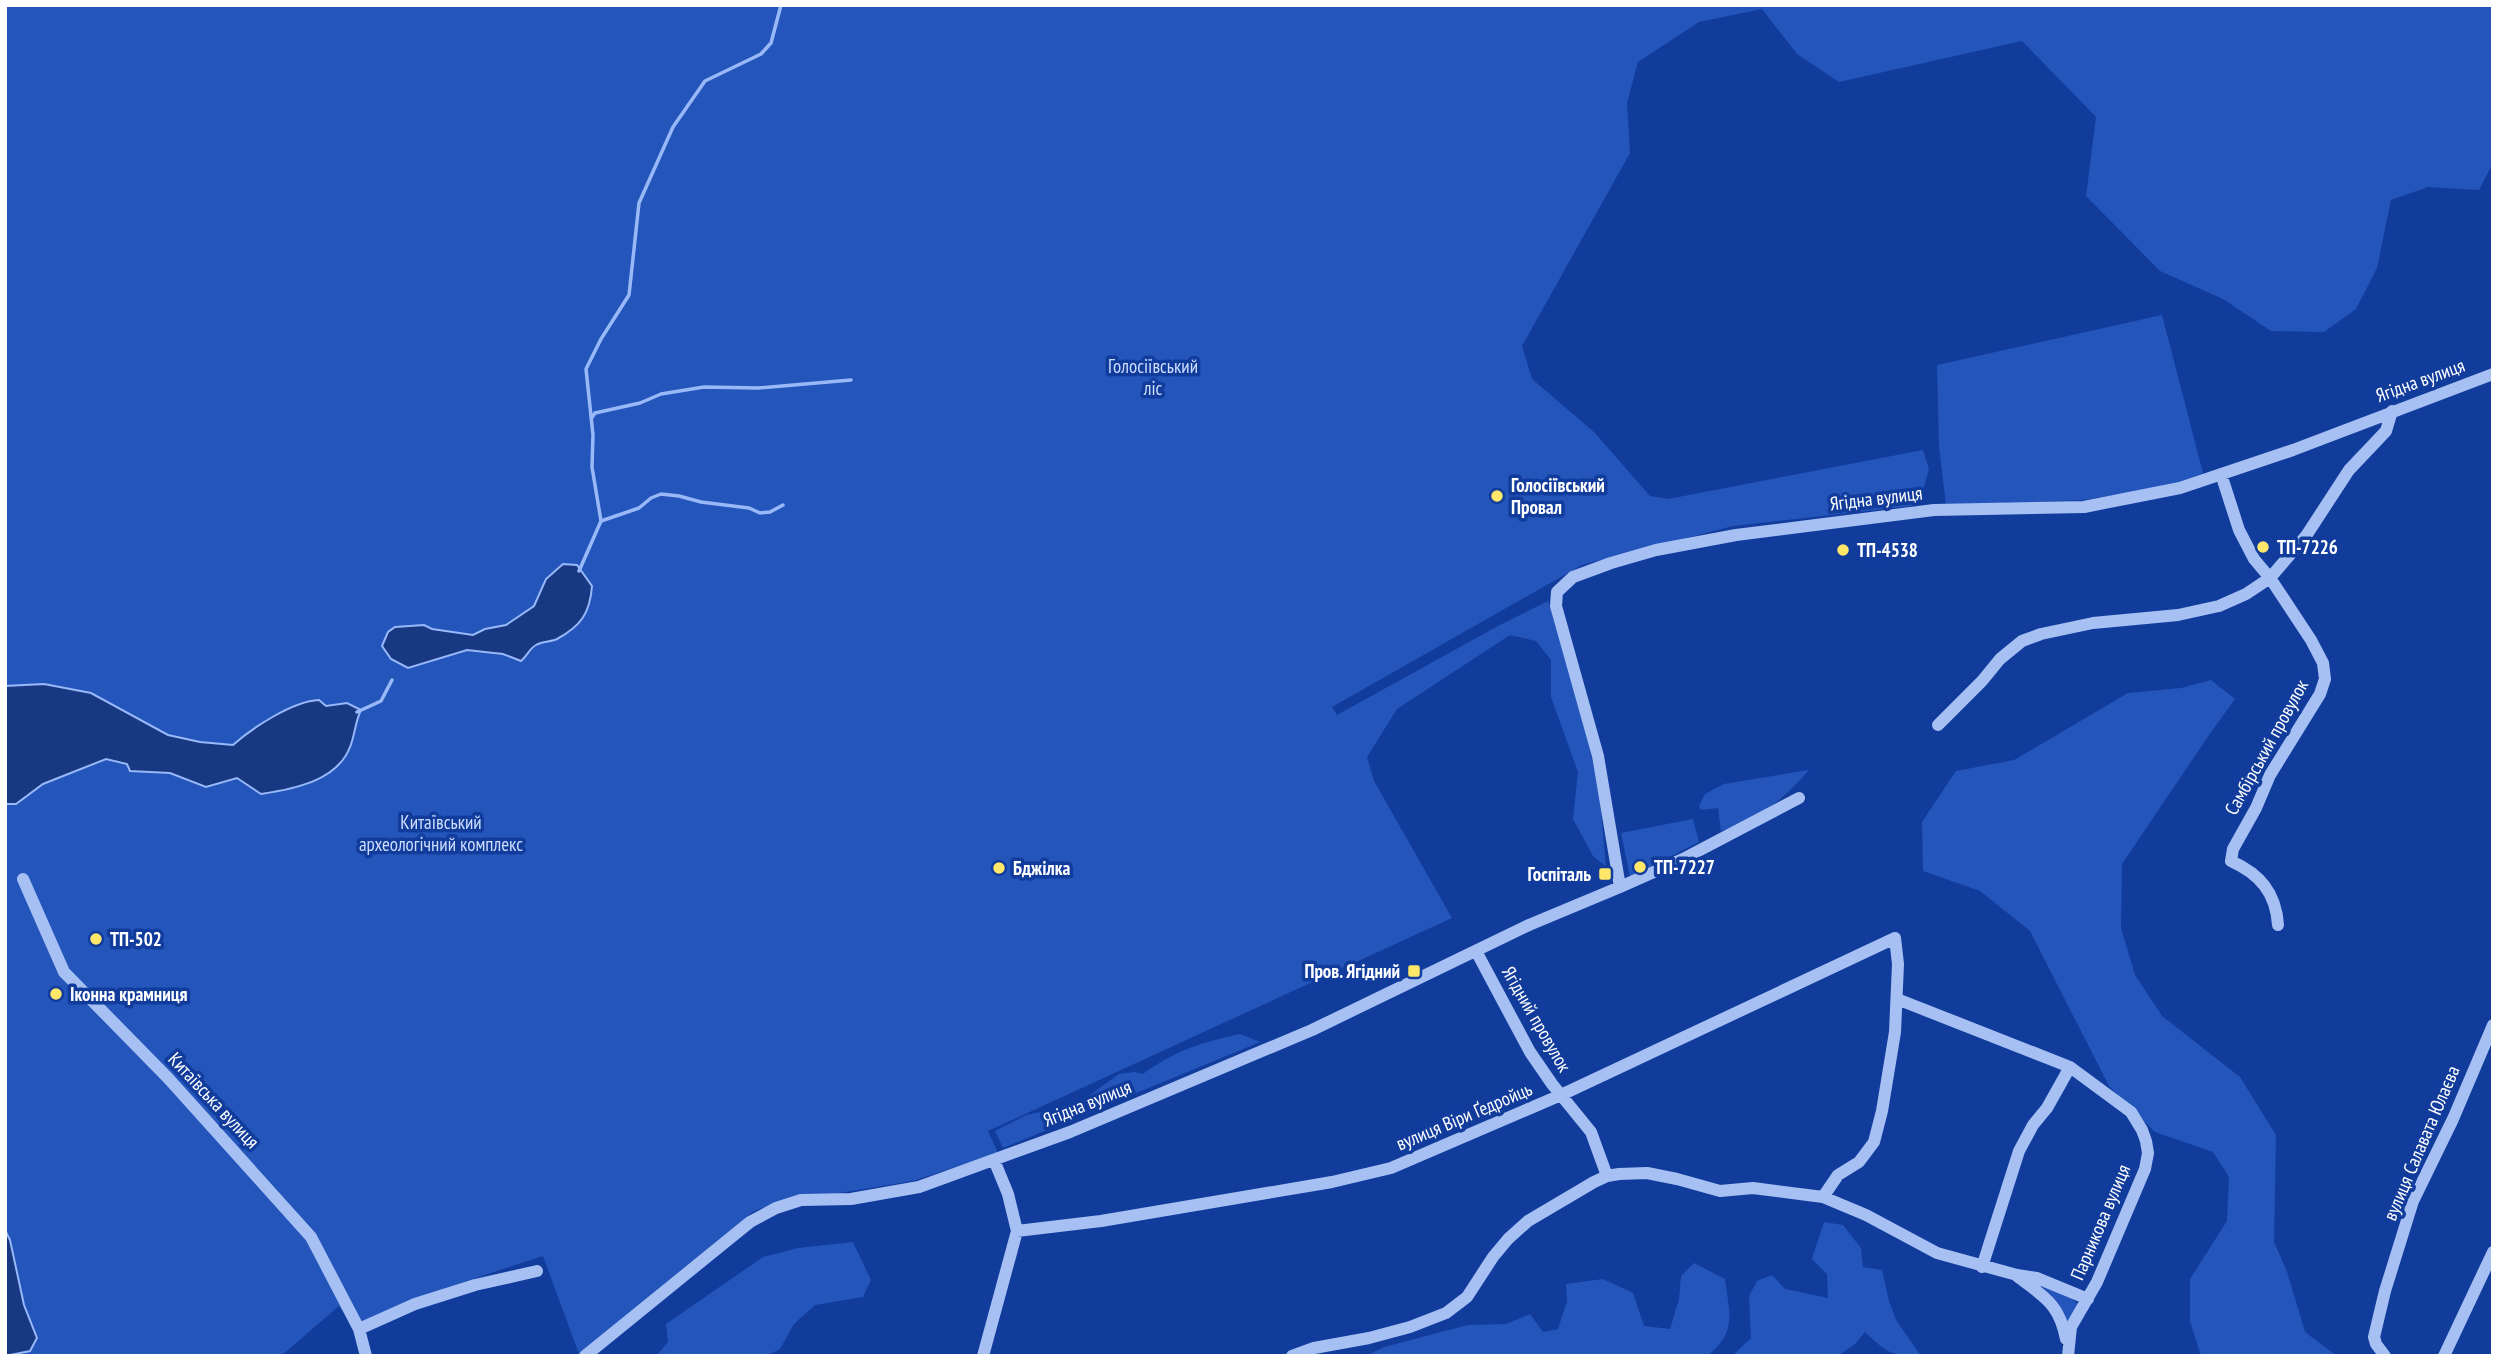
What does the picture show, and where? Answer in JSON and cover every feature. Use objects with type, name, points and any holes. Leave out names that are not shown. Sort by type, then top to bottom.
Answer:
[{"type":"street","name":"Ягідна вулиця","points":[[1620,887],[1598,756],[1556,606],[1557,592],[1573,577],[1656,550],[1736,535],[1934,510],[2084,507],[2180,488],[2293,450],[2493,374]]},
{"type":"street","points":[[1938,725],[2000,659],[2022,642],[2041,634],[2093,623],[2178,615],[2219,607],[2270,578],[2306,536],[2348,470],[2386,431],[2392,411]]},
{"type":"street","points":[[2221,474],[2239,530],[2254,559],[2270,578]]},
{"type":"street","name":"Самбірський провулок","points":[[2270,578],[2311,640],[2323,663],[2325,679],[2320,694],[2270,775],[2256,808],[2233,849],[2231,861],[2246,868],[2263,882],[2272,894],[2278,925]]},
{"type":"street","name":"Ягідна вулиця","points":[[585,1356],[750,1222],[776,1208],[801,1200],[851,1199],[919,1187],[1070,1132],[1299,1035],[1529,925],[1683,859],[1800,798]]},
{"type":"street","name":"Китаївська вулиця","points":[[23,879],[64,972],[168,1078],[311,1237],[359,1329],[366,1356]]},
{"type":"street","name":"вулиця Віри Ґедройць","points":[[1017,1231],[1101,1221],[1359,1178],[1391,1168],[1561,1095],[1895,938],[1898,964],[1897,999]]},
{"type":"street","name":"Ягідний провулок","points":[[1476,951],[1530,1052],[1591,1132],[1607,1176]]},
{"type":"street","points":[[1823,1197],[1838,1175],[1859,1162],[1874,1142],[1888,1080],[1897,999]]},
{"type":"street","name":"Парникова вулиця","points":[[1897,999],[2070,1068],[2131,1112],[2143,1130],[2148,1153],[2145,1169],[2088,1299],[2071,1327],[2068,1351]]},
{"type":"street","name":"вулиця Салавата Юлаєва","points":[[2385,1356],[2374,1337],[2385,1291],[2413,1201],[2454,1119],[2493,1025]]},
{"type":"street","points":[[1982,1267],[2019,1151],[2070,1068]]},
{"type":"street","points":[[983,1356],[1017,1231],[1008,1194],[994,1160]]},
{"type":"street","points":[[1292,1356],[1314,1348],[1410,1327],[1446,1313],[1467,1297],[1507,1239],[1546,1208],[1607,1176],[1647,1173],[1720,1191],[1753,1188],[1823,1197],[1855,1210],[1937,1253],[1982,1267],[2037,1278],[2088,1299]]},
{"type":"street","points":[[2444,1356],[2493,1252]]},
{"type":"street","points":[[359,1329],[415,1304],[475,1285],[537,1271]]},
{"type":"street","points":[[2017,1275],[2054,1304],[2064,1325],[2068,1351]]},
{"type":"green space","name":"Голосіївський ліс","points":[[5,5],[2493,5],[2493,163],[2479,190],[2428,187],[2391,200],[2377,268],[2356,309],[2324,332],[2271,331],[2223,299],[2160,271],[2086,196],[2096,117],[2022,41],[1839,82],[1797,54],[1762,9],[1699,22],[1638,62],[1627,103],[1630,153],[1522,346],[1532,379],[1594,432],[1650,496],[1668,499],[1923,450],[1929,469],[1920,500],[1911,506],[1733,526],[1582,565],[1332,707],[1337,715],[1548,601],[1558,626],[1588,740],[1600,800],[1606,867],[1593,856],[1573,819],[1578,772],[1551,697],[1551,660],[1536,641],[1510,635],[1397,709],[1367,757],[1374,781],[1452,918],[988,1131],[998,1153],[913,1181],[777,1203],[754,1211],[579,1354],[543,1256],[430,1293],[353,1327],[339,1306],[281,1356],[5,1356]]},
{"type":"green space","points":[[2162,315],[2203,473],[2179,484],[2084,500],[1946,505],[1939,447],[1937,365]]},
{"type":"green space","points":[[2211,680],[2235,699],[2122,864],[2121,928],[2135,975],[2162,1016],[2240,1077],[2276,1135],[2274,1242],[2287,1272],[2305,1332],[2337,1356],[2201,1356],[2190,1321],[2190,1279],[2227,1221],[2229,1177],[2213,1152],[2155,1132],[2109,1086],[2030,931],[1980,891],[1923,871],[1922,822],[1956,771],[2014,760],[2128,693],[2181,688]]},
{"type":"green space","points":[[1809,770],[1770,807],[1748,821],[1721,831],[1718,808],[1701,810],[1699,806],[1705,794],[1724,784]]},
{"type":"green space","points":[[1693,819],[1699,842],[1630,877],[1621,833]]},
{"type":"green space","points":[[1240,1034],[1260,1042],[1003,1148],[995,1131],[1026,1115],[1076,1105],[1119,1074],[1143,1074],[1189,1048]]},
{"type":"green space","points":[[1824,1222],[1843,1225],[1861,1248],[1863,1267],[1882,1270],[1896,1320],[1921,1356],[1890,1352],[1865,1332],[1855,1344],[1838,1356],[1732,1356],[1751,1338],[1749,1296],[1757,1281],[1772,1275],[1785,1289],[1828,1298],[1827,1274],[1812,1259]]},
{"type":"green space","points":[[853,1242],[871,1280],[863,1297],[815,1305],[794,1324],[780,1349],[766,1356],[656,1356],[668,1342],[666,1324],[763,1257],[798,1248]]},
{"type":"green space","points":[[1694,1263],[1725,1279],[1729,1312],[1727,1330],[1717,1347],[1707,1356],[1366,1356],[1384,1347],[1468,1325],[1506,1324],[1530,1314],[1543,1332],[1558,1329],[1567,1301],[1566,1284],[1603,1279],[1633,1293],[1644,1326],[1670,1329],[1679,1299],[1681,1276]]},
{"type":"green space","points":[[2034,1279],[2067,1293],[2080,1307],[2068,1330],[2058,1302]]},
{"type":"shaded area","points":[[563,564],[577,565],[592,586],[583,618],[557,639],[536,645],[521,661],[503,654],[467,650],[408,668],[391,659],[382,646],[388,632],[395,627],[424,625],[432,629],[473,635],[485,629],[506,625],[534,606],[546,579]]},
{"type":"shaded area","points":[[44,684],[91,693],[168,735],[233,745],[273,716],[297,705],[319,700],[326,706],[347,703],[361,710],[344,759],[325,775],[300,786],[261,794],[237,778],[206,787],[170,773],[130,771],[127,764],[106,759],[43,784],[16,804],[5,804],[5,686]]},
{"type":"shaded area","points":[[5,1230],[10,1240],[24,1305],[37,1338],[30,1351],[5,1356]]},
{"type":"waterway","points":[[579,571],[601,521],[592,467],[593,435],[586,369],[601,339],[629,295],[639,203],[673,127],[705,81],[761,54],[771,43],[781,5]]},
{"type":"waterway","points":[[591,419],[595,413],[640,403],[661,394],[704,387],[758,388],[851,380]]},
{"type":"waterway","points":[[601,521],[639,508],[661,494],[749,508],[760,513],[770,512],[783,505]]},
{"type":"waterway","points":[[357,712],[381,701],[392,680]]},
{"type":"place","name":"Голосіївський Провал","points":[[1497,496]]},
{"type":"place","name":"ТП-7226","points":[[2263,547]]},
{"type":"place","name":"ТП-4538","points":[[1843,550]]},
{"type":"place","name":"ТП-7227","points":[[1640,867]]},
{"type":"place","name":"Бджілка","points":[[999,868]]},
{"type":"place","name":"Госпіталь","points":[[1605,874]]},
{"type":"place","name":"ТП-502","points":[[96,939]]},
{"type":"place","name":"Пров. Ягідний","points":[[1414,971]]},
{"type":"place","name":"Іконна крамниця","points":[[56,994]]},
{"type":"park label","name":"Китаївський археологічний комплекс","points":[[441,833]]}]
